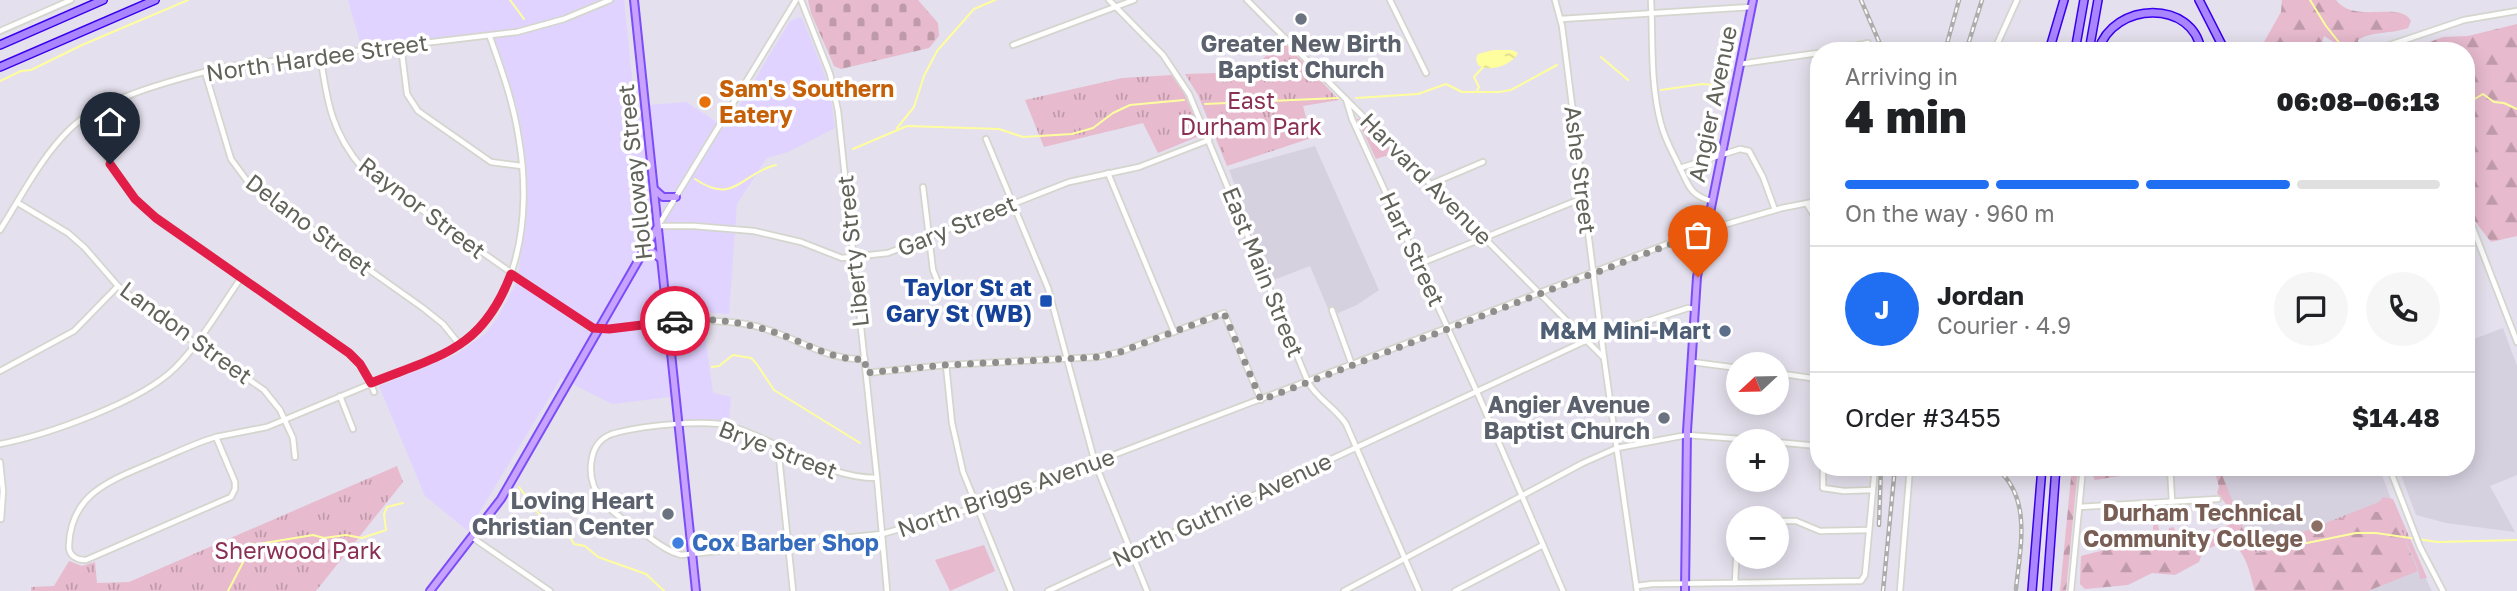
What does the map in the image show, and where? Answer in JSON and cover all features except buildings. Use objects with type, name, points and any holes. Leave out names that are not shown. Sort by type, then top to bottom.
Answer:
[{"type":"highway","points":[[0,45],[103,0]]},
{"type":"highway","points":[[0,67],[155,0]]},
{"type":"highway","points":[[2052,42],[2064,0]]},
{"type":"highway","points":[[2077,42],[2084,0]]},
{"type":"highway","points":[[2091,42],[2098,0]]},
{"type":"highway","points":[[2199,0],[2220,42]]},
{"type":"highway","points":[[2168,6],[2189,21],[2199,42]]},
{"type":"highway","points":[[2102,42],[2108,26],[2128,9]]},
{"type":"highway","points":[[2032,591],[2040,476]]},
{"type":"highway","points":[[2047,591],[2057,476]]},
{"type":"main road","name":"Holloway Street","points":[[634,0],[696,591]]},
{"type":"main road","name":"Angier Avenue","points":[[1686,588],[1687,435],[1694,309],[1705,231],[1752,4]]},
{"type":"main road","points":[[654,189],[663,197],[676,197]]},
{"type":"main road","points":[[430,591],[473,538],[505,491],[658,226]]},
{"type":"main road","points":[[642,256],[653,252],[663,261]]},
{"type":"street","points":[[0,32],[71,0]]},
{"type":"street","name":"North Hardee Street","points":[[0,230],[57,144],[81,120],[112,103],[205,72],[252,62],[490,37],[547,24],[610,0]]},
{"type":"street","points":[[658,226],[799,0]]},
{"type":"street","name":"Liberty Street","points":[[799,0],[824,55],[835,95],[865,359],[887,591]]},
{"type":"street","name":"East Main Street","points":[[1109,0],[1151,41],[1176,71],[1194,103],[1308,382],[1317,396],[1343,419],[1419,591]]},
{"type":"street","points":[[1013,45],[1134,0]]},
{"type":"street","name":"Harvard Avenue","points":[[1247,0],[1604,358]]},
{"type":"street","points":[[1390,0],[1426,73]]},
{"type":"street","name":"Ashe Street","points":[[1555,0],[1561,19],[1601,337],[1637,588]]},
{"type":"street","points":[[1651,0],[1658,115],[1667,143],[1693,193],[1699,198],[1711,201]]},
{"type":"street","points":[[1998,42],[2017,0]]},
{"type":"street","points":[[1561,19],[1752,4]]},
{"type":"street","points":[[2399,42],[2464,20],[2517,11]]},
{"type":"street","points":[[216,437],[235,482],[231,497],[86,560],[72,556],[69,548],[72,526],[80,508],[92,493],[108,482],[216,437],[257,430],[445,353],[478,331],[493,313],[511,274],[522,212],[522,166],[514,113],[490,37]]},
{"type":"street","points":[[401,46],[407,94],[418,111],[491,162],[522,166]]},
{"type":"street","name":"Raynor Street","points":[[320,54],[331,116],[341,139],[354,158],[372,176],[573,317],[600,329]]},
{"type":"street","points":[[1739,64],[1810,54]]},
{"type":"street","name":"Delano Street","points":[[205,72],[231,159],[251,186],[423,308],[443,324],[460,345]]},
{"type":"street","name":"Hart Street","points":[[1346,99],[1352,119],[1448,327],[1563,591]]},
{"type":"street","points":[[81,120],[145,209],[349,353],[360,364],[374,392]]},
{"type":"street","points":[[986,139],[1048,288],[1095,463],[1147,591]]},
{"type":"street","name":"Gary Street","points":[[658,226],[705,226],[754,231],[801,243],[838,257],[853,258],[888,253],[1069,182],[1154,162],[1209,140]]},
{"type":"street","points":[[1680,168],[1740,149],[1746,150],[1754,157],[1775,210]]},
{"type":"street","points":[[1431,184],[1483,162]]},
{"type":"street","points":[[1108,173],[1174,332]]},
{"type":"street","points":[[923,187],[933,270],[937,280]]},
{"type":"street","points":[[1419,264],[1583,198]]},
{"type":"street","name":"Landon Street","points":[[18,203],[68,233],[118,286],[152,313],[264,390],[285,419],[294,444],[295,457]]},
{"type":"street","name":"North Briggs Avenue","points":[[692,555],[882,534],[976,507],[1705,231],[1775,210],[1810,203]]},
{"type":"street","points":[[1807,204],[1810,209]]},
{"type":"street","points":[[2475,234],[2517,342]]},
{"type":"street","points":[[0,444],[40,435],[148,389],[174,369],[196,343],[241,278]]},
{"type":"street","points":[[0,371],[74,331],[118,286]]},
{"type":"street","name":"North Guthrie Avenue","points":[[1048,591],[1588,341],[1688,308],[1694,309]]},
{"type":"street","points":[[1332,310],[1352,365]]},
{"type":"street","points":[[866,373],[946,365],[1112,355],[1224,313],[1261,400]]},
{"type":"street","points":[[600,329],[710,320],[752,325],[838,358],[865,359]]},
{"type":"street","points":[[1691,362],[1726,366]]},
{"type":"street","points":[[946,365],[954,438],[963,472],[1011,591]]},
{"type":"street","points":[[1789,375],[1810,378]]},
{"type":"street","points":[[340,396],[352,429]]},
{"type":"street","name":"Brye Street","points":[[692,555],[681,555],[668,550],[605,507],[590,473],[594,452],[607,435],[696,423],[728,426],[839,474],[877,478]]},
{"type":"street","points":[[1344,591],[1617,448],[1687,435],[1726,438]]},
{"type":"street","points":[[1789,443],[1810,445]]},
{"type":"street","points":[[778,447],[793,591]]},
{"type":"street","points":[[0,463],[4,491],[1,519]]},
{"type":"street","points":[[1824,476],[1823,488],[1844,491],[1872,490]]},
{"type":"street","points":[[1637,588],[1686,588],[1735,583],[1772,586],[1861,581],[1865,575],[1874,476]]},
{"type":"street","points":[[1900,591],[1909,476]]},
{"type":"street","points":[[2071,591],[2082,476]]},
{"type":"street","points":[[2171,476],[2172,502]]},
{"type":"street","points":[[2392,476],[2420,547],[2443,591]]},
{"type":"street","points":[[2079,507],[2218,499]]},
{"type":"street","points":[[1789,521],[1796,521],[1820,531],[1869,530]]},
{"type":"street","points":[[473,538],[550,591]]},
{"type":"street","points":[[1455,591],[1543,545]]},
{"type":"street","points":[[1735,583],[1736,569]]},
{"type":"shaded area","points":[[348,0],[624,0],[635,106],[686,102],[726,128],[790,21],[800,17],[803,20],[825,75],[835,128],[788,152],[767,158],[737,204],[729,314],[702,312],[713,393],[731,397],[729,423],[681,423],[678,396],[612,404],[561,378],[468,531],[425,496],[379,386],[455,355],[485,334],[498,317],[515,285],[519,271],[527,188],[523,138],[518,111],[490,33],[361,46]]},
{"type":"shaded area","points":[[1315,146],[1379,290],[1357,305],[1331,316],[1310,266],[1271,281],[1229,170]]},
{"type":"shaded area","points":[[2503,328],[2517,366],[2517,475],[2490,486],[2515,532],[2446,523],[2416,515],[2401,476],[2475,476],[2475,339]]},
{"type":"shaded area","name":"Durham Technical Community College","points":[[2215,476],[2382,476],[2405,536],[2432,591],[2259,591]]},
{"type":"green space","points":[[808,0],[918,0],[938,23],[939,36],[929,48],[841,69],[834,66]]},
{"type":"green space","points":[[2282,0],[2336,0],[2354,11],[2397,12],[2411,21],[2408,28],[2369,35],[2358,42],[2334,42],[2324,36],[2322,42],[2264,42],[2281,12]]},
{"type":"green space","points":[[2517,24],[2517,236],[2491,242],[2475,221],[2475,42],[2429,42],[2443,37],[2468,36]]},
{"type":"green space","name":"East Durham Park","points":[[1282,40],[1339,100],[1303,106],[1311,138],[1227,166],[1198,95],[1185,74],[1250,72]]},
{"type":"green space","name":"East Durham Park","points":[[1172,75],[1184,93],[1202,135],[1158,153],[1143,123],[1044,147],[1025,100],[1122,78]]},
{"type":"green space","points":[[1248,112],[1267,119],[1284,146],[1233,162],[1229,160],[1210,113]]},
{"type":"green space","name":"East Durham Park","points":[[1362,118],[1395,153],[1376,159],[1357,119]]},
{"type":"green space","name":"Sherwood Park","points":[[397,466],[403,482],[316,591],[31,591],[31,587],[54,586],[69,561],[82,566],[95,562],[97,583],[129,582]]},
{"type":"green space","points":[[2071,476],[2077,476],[2066,591],[2060,591]]},
{"type":"green space","points":[[2093,476],[2120,476],[2095,480]]},
{"type":"green space","points":[[2216,476],[2222,476],[2250,548],[2257,553],[2274,549],[2344,518],[2378,512],[2395,516],[2418,571],[2368,591],[2255,591],[2242,555],[2238,549],[2225,543],[2203,551],[2199,562],[2175,575],[2152,573],[2128,585],[2085,589],[2080,584],[2081,556],[2124,542],[2126,537],[2135,532],[2140,537],[2153,531],[2153,525],[2158,525],[2160,535],[2168,535],[2169,528],[2173,527],[2176,531],[2200,533],[2229,525],[2230,509],[2217,493],[2219,487]]},
{"type":"green space","points":[[2222,476],[2251,547],[2255,546],[2257,550],[2379,502],[2383,497],[2393,499],[2427,578],[2420,579],[2418,568],[2395,516],[2257,553],[2250,548]]},
{"type":"green space","points":[[984,545],[995,571],[950,591],[935,560]]},
{"type":"water","points":[[1493,50],[1512,50],[1518,53],[1500,67],[1478,65],[1478,54]]},
{"type":"waterway","points":[[0,81],[21,71],[31,70],[188,0]]},
{"type":"waterway","points":[[510,0],[524,19]]},
{"type":"waterway","points":[[897,128],[914,107],[924,76],[937,51],[974,9],[995,0]]},
{"type":"waterway","points":[[2310,0],[2339,42]]},
{"type":"waterway","points":[[1601,57],[1628,80]]},
{"type":"waterway","points":[[1356,98],[1418,94],[1446,84],[1462,92],[1499,92],[1511,90],[1557,65]]},
{"type":"waterway","points":[[1477,91],[1479,87],[1474,77],[1483,67]]},
{"type":"waterway","points":[[1661,90],[1702,84],[1725,86]]},
{"type":"waterway","points":[[2475,99],[2483,94],[2494,102],[2517,109]]},
{"type":"waterway","points":[[1205,104],[1338,98]]},
{"type":"waterway","points":[[853,149],[907,126],[999,129],[1023,137],[1072,134],[1093,128],[1113,113],[1130,105],[1184,100]]},
{"type":"waterway","points":[[695,179],[709,186],[729,189],[776,165]]},
{"type":"waterway","points":[[712,367],[719,366],[733,355],[751,358],[774,390],[860,443]]},
{"type":"waterway","points":[[519,487],[545,522],[570,537],[574,544],[585,546],[598,557],[646,574],[664,591]]},
{"type":"waterway","points":[[228,591],[252,545],[313,535],[324,538],[346,535],[362,538],[386,530],[384,514],[387,507],[403,503]]},
{"type":"waterway","points":[[2273,550],[2356,533],[2376,533],[2438,542],[2517,540]]},
{"type":"railway","points":[[1861,0],[1879,42]]},
{"type":"railway","points":[[1947,42],[1959,0]]},
{"type":"railway","points":[[1969,42],[1982,0]]},
{"type":"railway","points":[[1879,525],[1881,476]]},
{"type":"railway","points":[[1883,591],[1894,476]]},
{"type":"railway","points":[[2004,476],[2015,493],[2021,524],[2016,589]]},
{"type":"way so far","points":[[675,321],[710,320],[759,327],[838,358],[865,359],[866,373],[946,365],[1112,355],[1224,313],[1261,400],[1705,231],[1698,277]]},
{"type":"place","name":"Greater New Birth Baptist Church","points":[[1301,19]]},
{"type":"place","name":"Sam's Southern Eatery","points":[[705,102]]},
{"type":"place","name":"Taylor St at Gary St (WB)","points":[[1046,301]]},
{"type":"place","name":"M&M Mini-Mart","points":[[1725,331]]},
{"type":"place","name":"Angier Avenue Baptist Church","points":[[1664,418]]},
{"type":"place","name":"Loving Heart Christian Center","points":[[668,514]]},
{"type":"place","name":"Durham Technical Community College","points":[[2317,526]]},
{"type":"place","name":"Cox Barber Shop","points":[[678,543]]},
{"type":"route","points":[[110,164],[145,209],[349,353],[365,370],[371,383],[445,353],[468,340],[497,307],[511,274],[593,328],[609,329],[675,321]]}]
